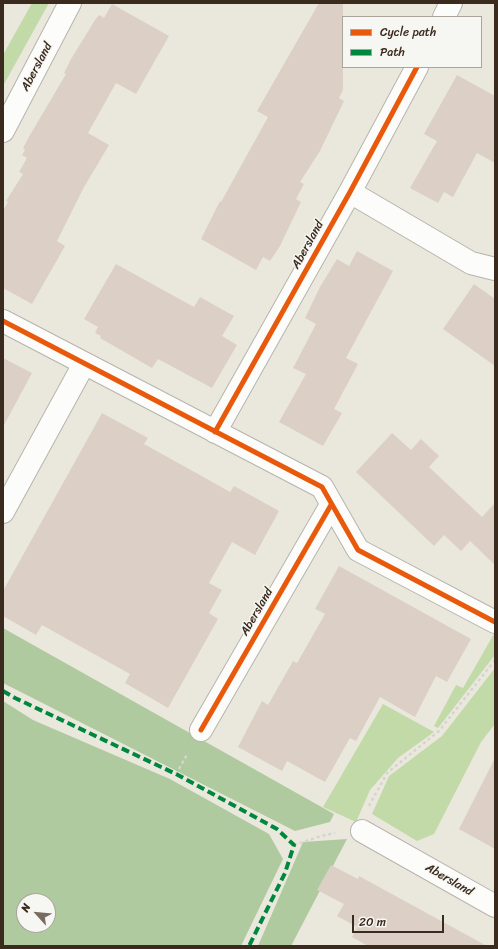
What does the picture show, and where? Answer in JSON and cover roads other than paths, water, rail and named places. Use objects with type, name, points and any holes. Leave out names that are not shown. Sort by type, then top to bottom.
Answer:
[{"type":"street","name":"Abersland","points":[[3,130],[70,3]]},
{"type":"street","points":[[444,16],[451,3]]},
{"type":"street","name":"Abersland","points":[[215,432],[350,192],[416,68]]},
{"type":"street","points":[[350,192],[471,263],[495,269]]},
{"type":"street","points":[[3,322],[322,487],[358,550],[495,622]]},
{"type":"street","points":[[3,512],[84,364]]},
{"type":"street","name":"Abersland","points":[[201,730],[332,504]]},
{"type":"street","name":"Abersland","points":[[360,831],[495,906]]}]
